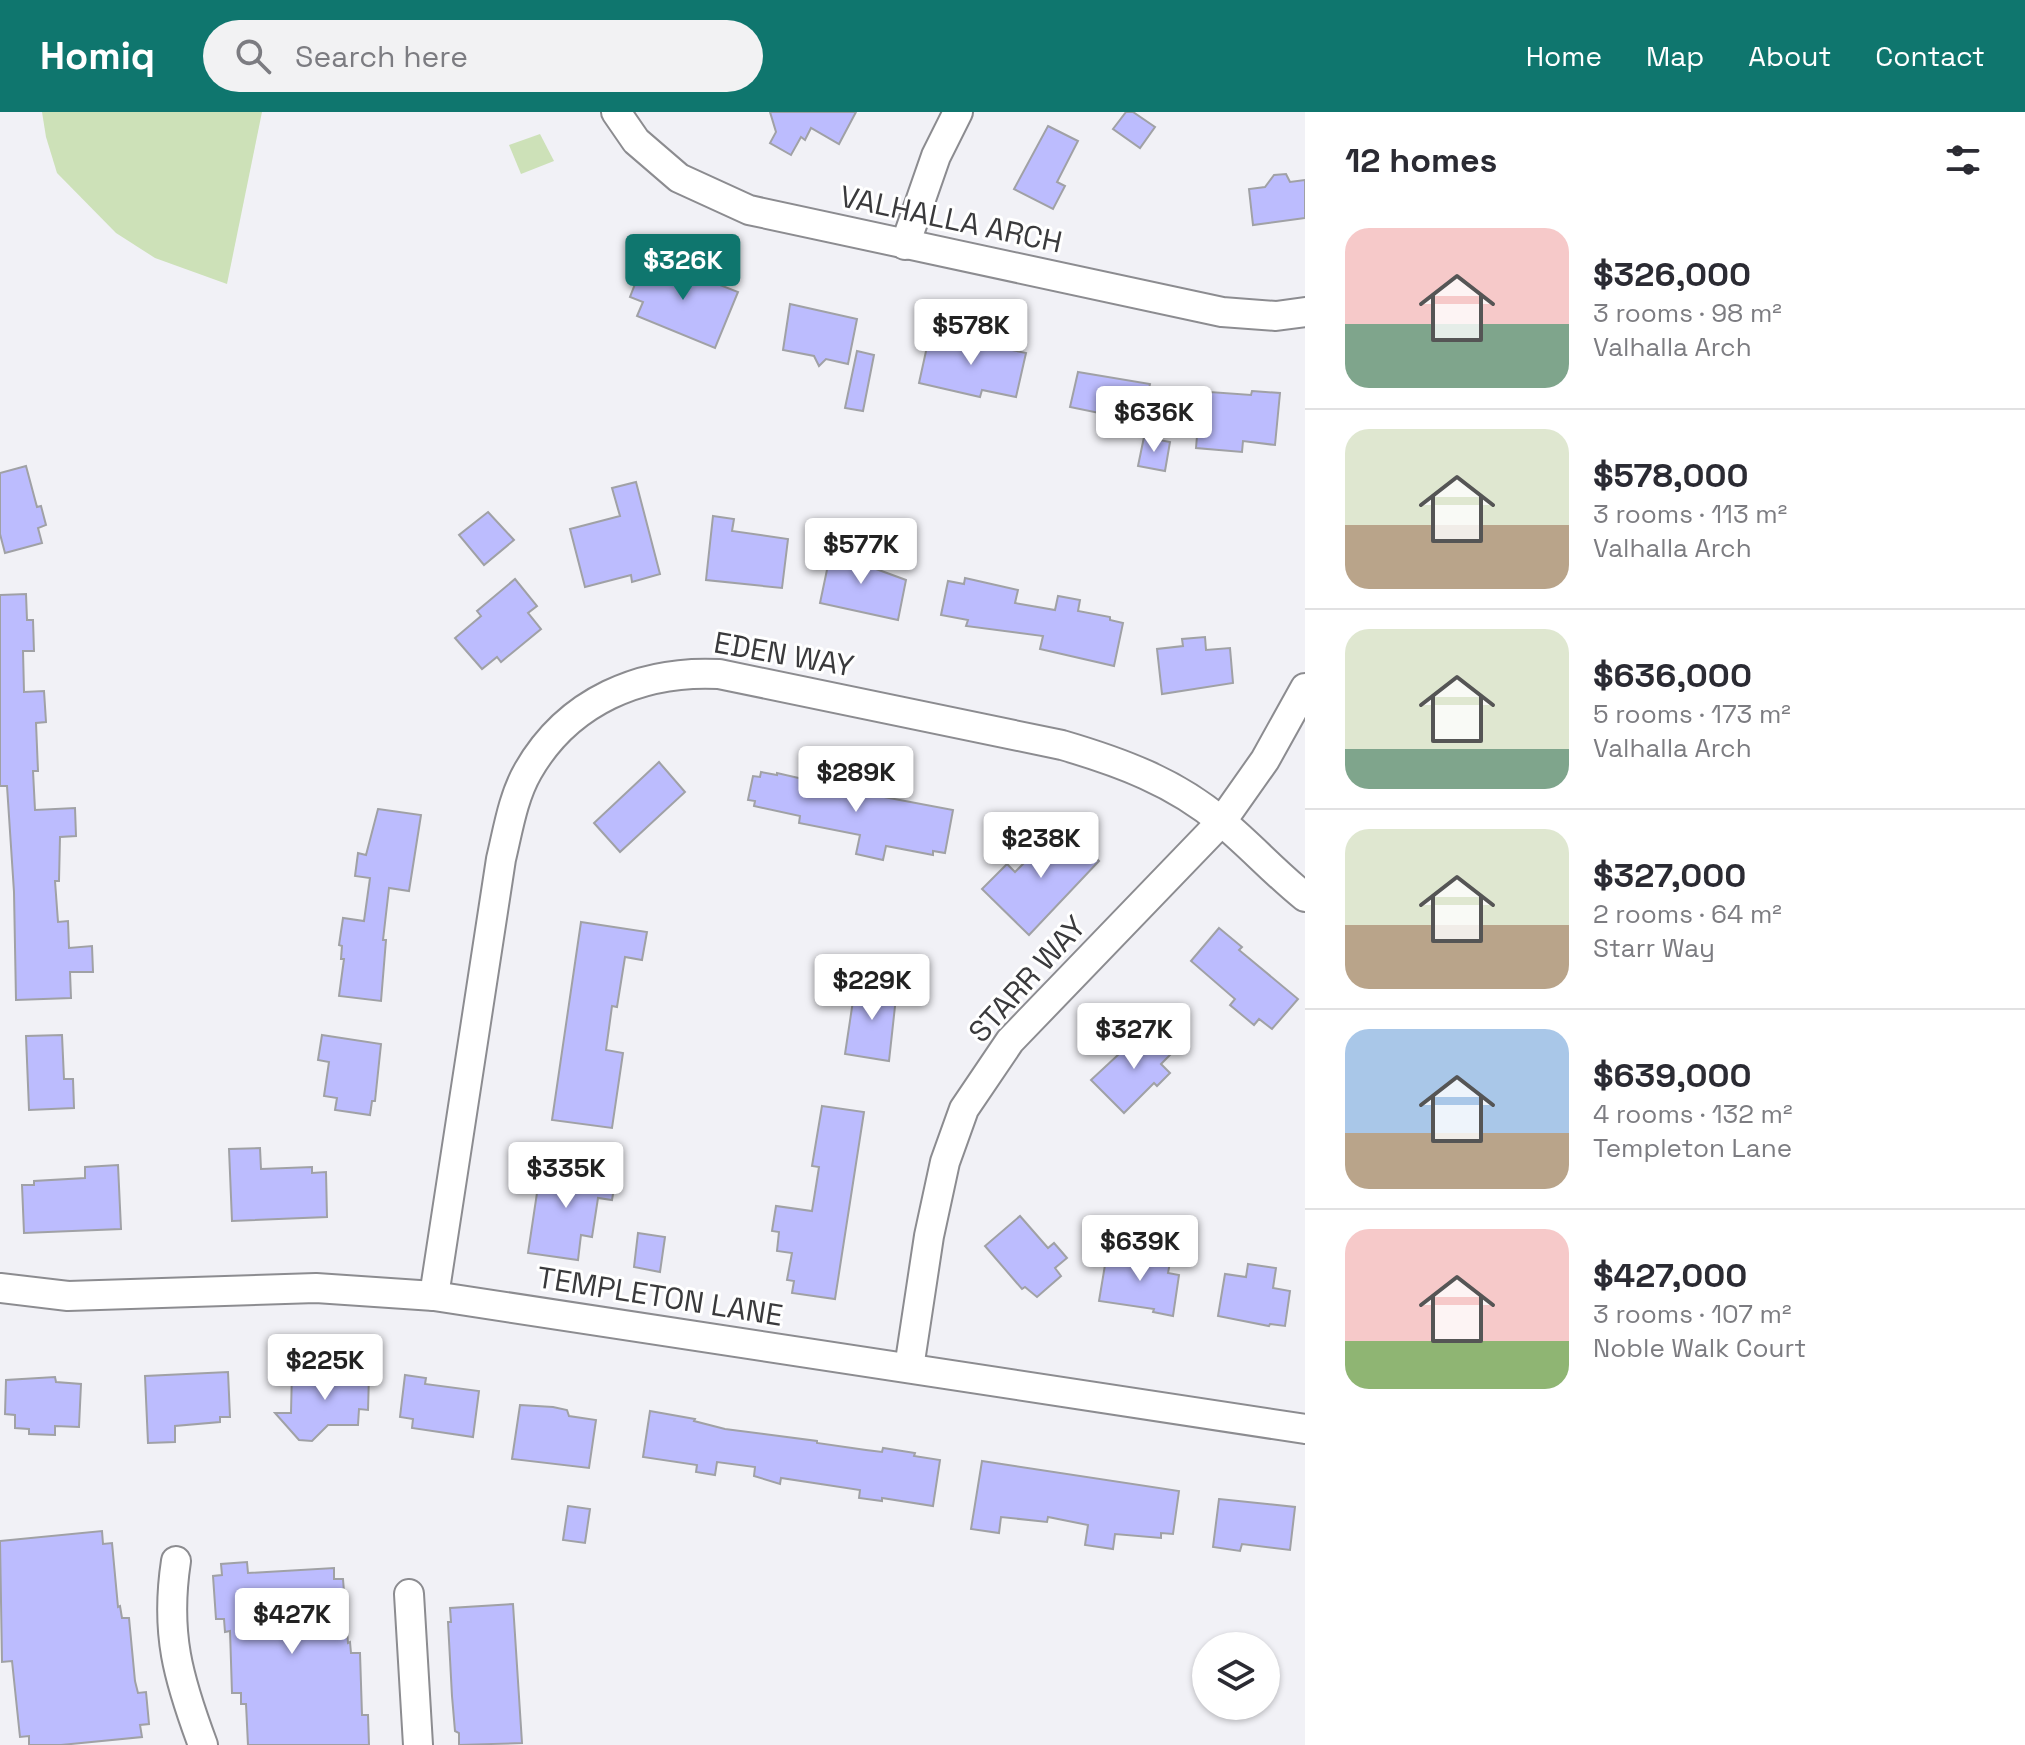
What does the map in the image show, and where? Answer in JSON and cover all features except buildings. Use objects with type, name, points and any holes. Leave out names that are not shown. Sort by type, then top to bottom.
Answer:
[{"type":"street","name":"VALHALLA ARCH","points":[[616,112],[636,141],[679,178],[749,210],[1222,312],[1276,316],[1305,312]]},
{"type":"street","points":[[905,245],[936,156],[958,112]]},
{"type":"street","name":"EDEN WAY","points":[[434,1296],[501,859],[512,816],[526,773],[563,726],[590,706],[631,685],[687,672],[719,674],[1062,745],[1113,760],[1152,776],[1194,801],[1222,821],[1305,897]]},
{"type":"street","name":"STARR WAY","points":[[909,1368],[941,1176],[964,1109],[1010,1041],[1222,821],[1265,760],[1305,688]]},
{"type":"street","name":"TEMPLETON LANE","points":[[0,1288],[68,1296],[316,1288],[434,1296],[1305,1429]]},
{"type":"street","points":[[176,1561],[171,1605],[176,1665],[203,1745]]},
{"type":"street","points":[[409,1594],[418,1745]]},
{"type":"green space","points":[[42,112],[262,112],[227,284],[155,258],[116,233],[57,173]]},
{"type":"green space","points":[[540,134],[554,161],[521,174],[509,145]]}]
